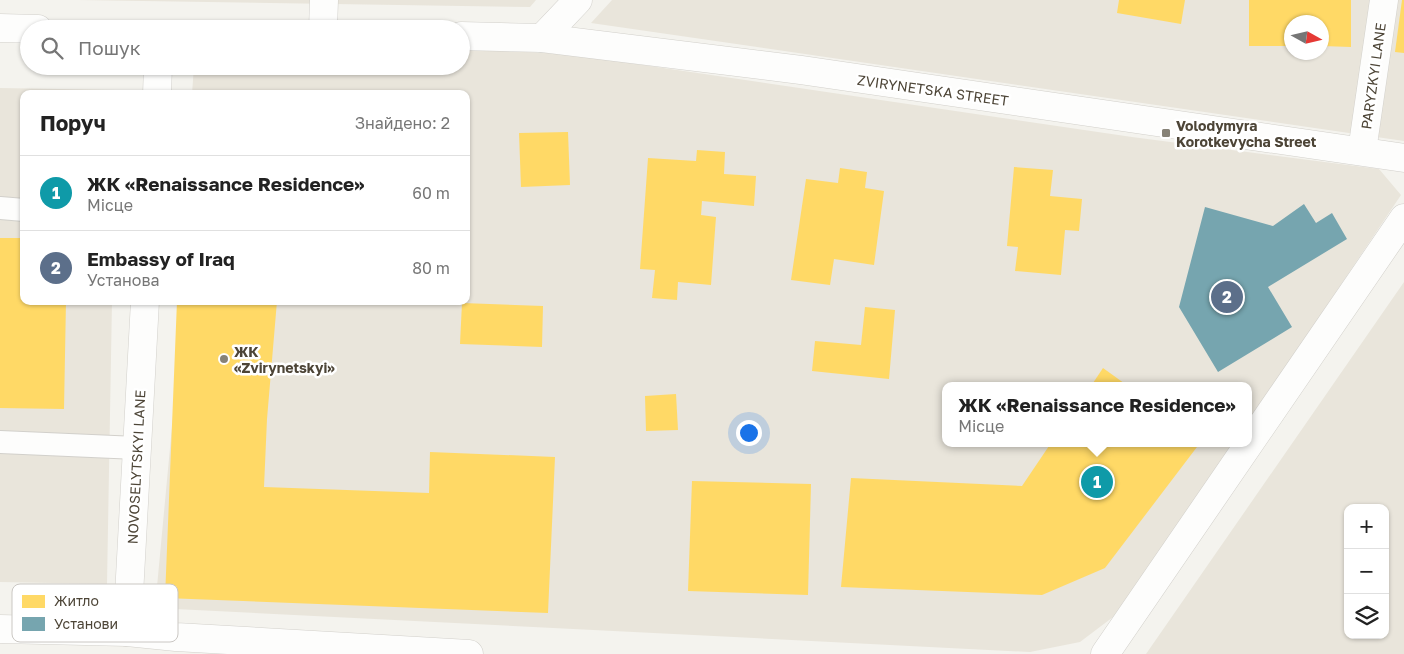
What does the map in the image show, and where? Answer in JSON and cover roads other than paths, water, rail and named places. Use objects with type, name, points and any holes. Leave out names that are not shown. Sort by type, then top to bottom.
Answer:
[{"type":"street","points":[[323,20],[324,0]]},
{"type":"street","points":[[542,38],[578,0]]},
{"type":"street","name":"PARYZKYI LANE","points":[[1362,151],[1384,0]]},
{"type":"street","points":[[0,28],[20,29]]},
{"type":"street","name":"ZVIRYNETSKA STREET","points":[[470,36],[542,38],[801,70],[1404,158]]},
{"type":"street","points":[[157,90],[158,75]]},
{"type":"street","points":[[1252,439],[1404,218]]},
{"type":"street","name":"NOVOSELYTSKYI LANE","points":[[130,584],[145,305]]},
{"type":"street","points":[[1104,654],[1246,447]]},
{"type":"street","points":[[178,637],[469,654]]},
{"type":"lane","points":[[0,208],[20,210]]},
{"type":"lane","points":[[0,442],[137,448]]},
{"type":"place","name":"Volodymyra Korotkevycha Street","points":[[1166,133]]},
{"type":"place","name":"Embassy of Iraq","points":[[1227,297]]},
{"type":"place","name":"ЖК «Zvirynetskyi»","points":[[224,359]]},
{"type":"place","name":"ЖК «Renaissance Residence»","points":[[1097,482]]}]
